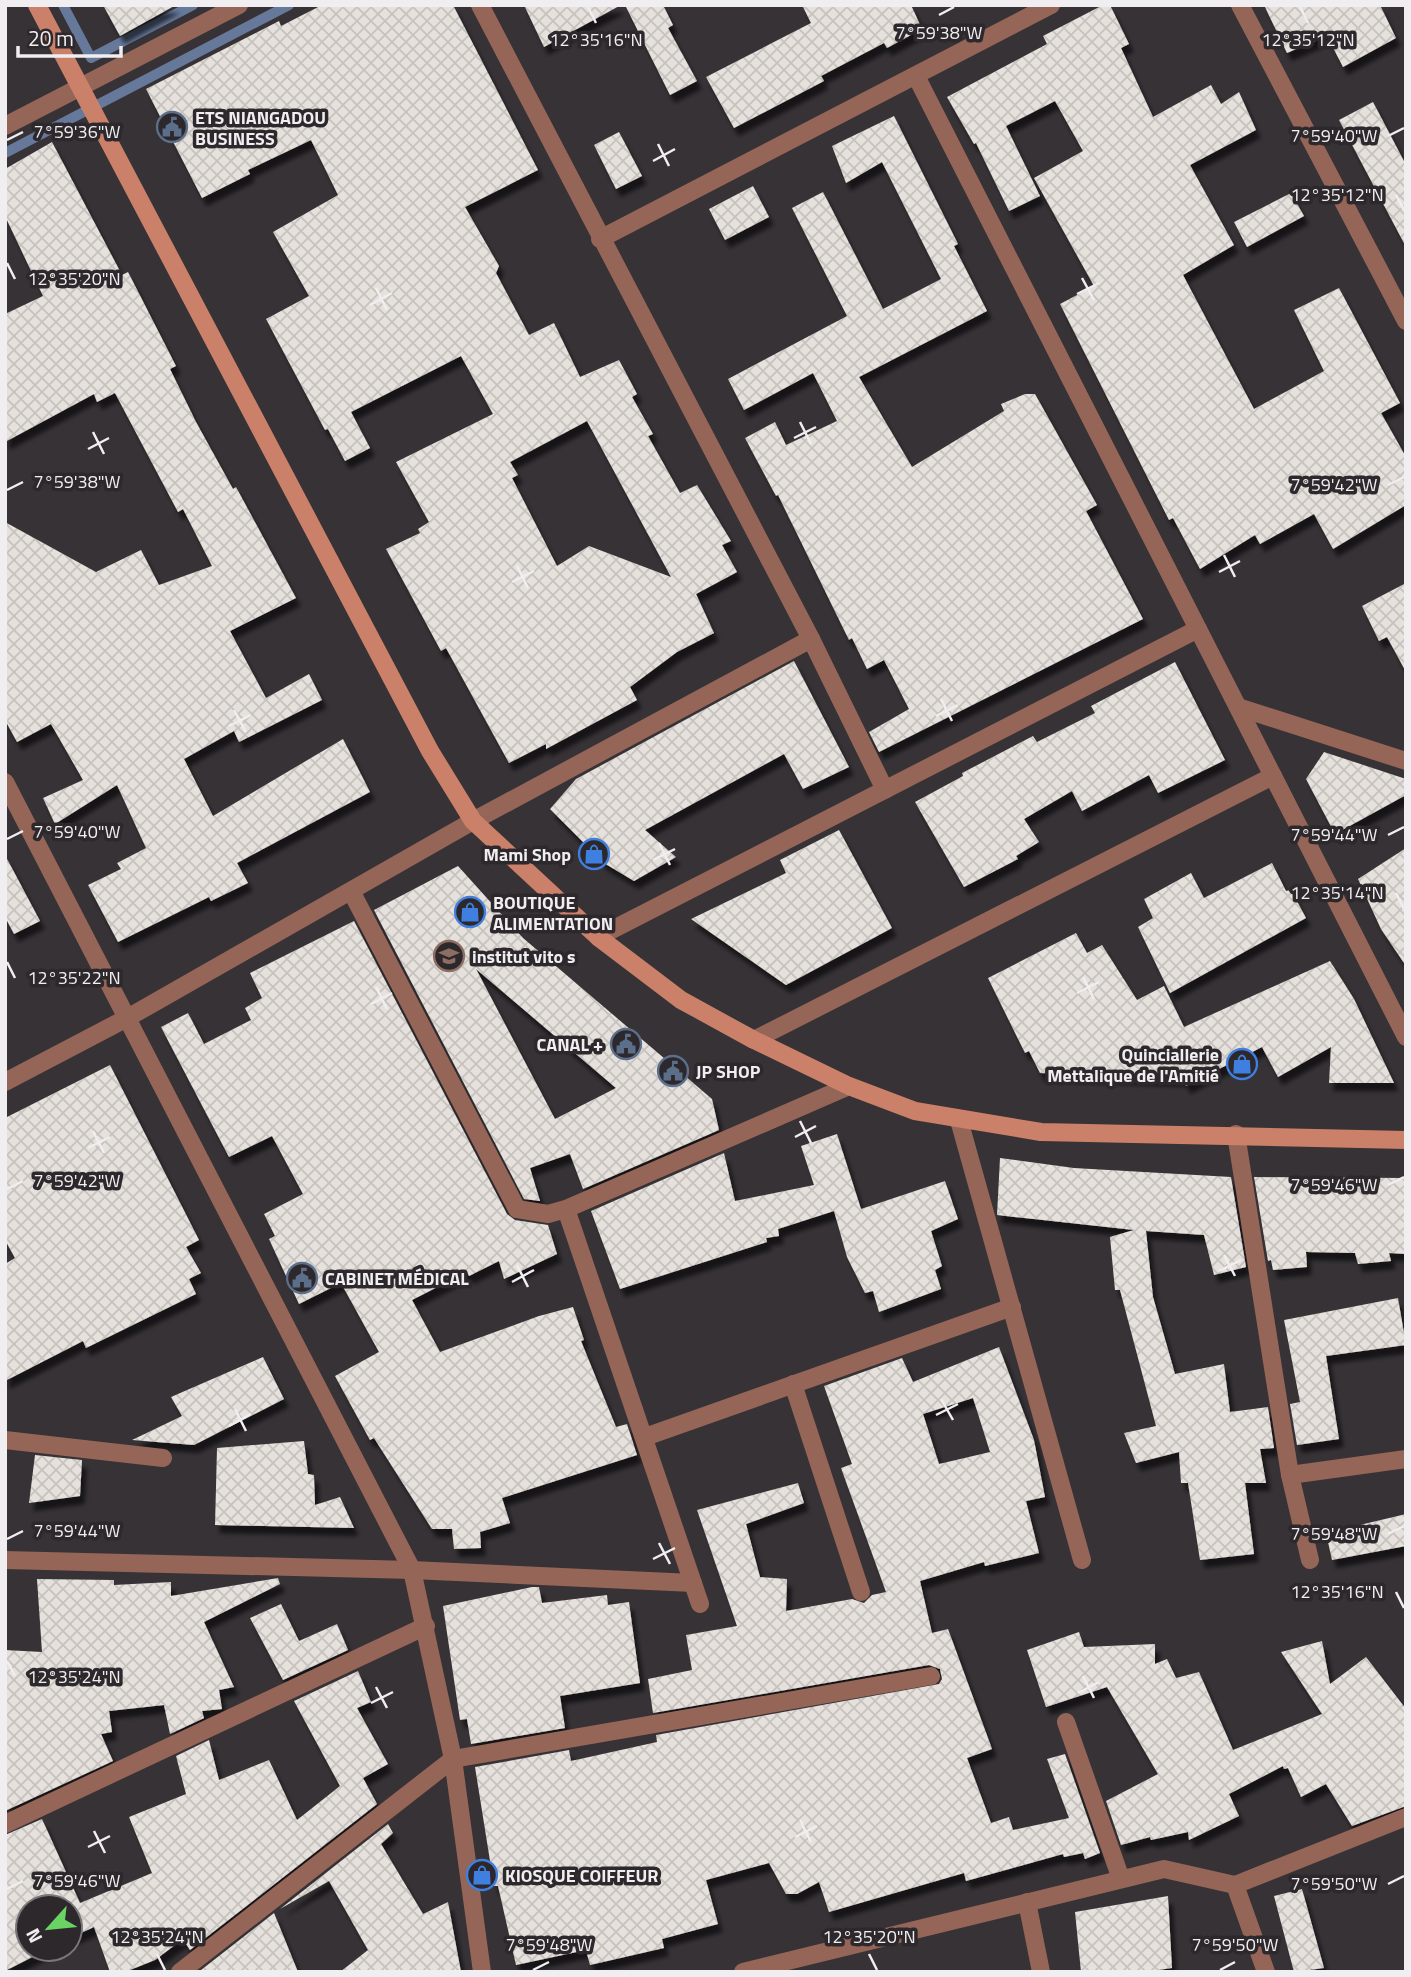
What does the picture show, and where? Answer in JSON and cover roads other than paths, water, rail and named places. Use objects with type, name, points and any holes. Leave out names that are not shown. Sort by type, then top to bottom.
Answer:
[{"type":"main road","points":[[37,5],[430,751],[473,821],[598,937],[681,1000],[754,1040],[849,1086],[915,1111],[1041,1132],[1236,1134],[1406,1140]]},
{"type":"street","points":[[5,126],[239,5]]},
{"type":"street","points":[[480,5],[811,639],[885,790]]},
{"type":"street","points":[[600,239],[1051,5]]},
{"type":"street","points":[[1240,5],[1406,321]]},
{"type":"street","points":[[916,76],[1406,1037]]},
{"type":"street","points":[[598,937],[1198,629]]},
{"type":"street","points":[[5,1082],[129,1017],[473,821],[811,639]]},
{"type":"street","points":[[1238,707],[1406,761]]},
{"type":"street","points":[[754,1040],[1273,776]]},
{"type":"street","points":[[5,782],[129,1017],[412,1570],[453,1759],[482,1972]]},
{"type":"street","points":[[351,891],[517,1209],[548,1214],[566,1209],[849,1086]]},
{"type":"street","points":[[959,1120],[1082,1560]]},
{"type":"street","points":[[1236,1134],[1290,1475],[1310,1560]]},
{"type":"street","points":[[566,1209],[700,1604]]},
{"type":"street","points":[[645,1437],[1012,1307]]},
{"type":"street","points":[[793,1384],[861,1592]]},
{"type":"street","points":[[5,1440],[163,1458]]},
{"type":"street","points":[[1290,1475],[1406,1458]]},
{"type":"street","points":[[5,1560],[412,1570],[693,1583]]},
{"type":"street","points":[[5,1824],[426,1626]]},
{"type":"street","points":[[180,1972],[453,1759],[931,1676]]},
{"type":"street","points":[[1066,1722],[1121,1879]]},
{"type":"street","points":[[743,1972],[791,1966],[1027,1902],[1164,1869],[1235,1885],[1406,1817]]},
{"type":"street","points":[[1235,1885],[1266,1972]]},
{"type":"street","points":[[1027,1902],[1041,1972]]},
{"type":"waterway","points":[[63,5],[91,58],[193,5]]},
{"type":"waterway","points":[[5,153],[289,5]]},
{"type":"place","name":"ETS NIANGADOU BUSINESS","points":[[172,127]]},
{"type":"place","name":"Mami Shop","points":[[594,854]]},
{"type":"place","name":"BOUTIQUE ALIMENTATION","points":[[470,912]]},
{"type":"place","name":"institut vito s","points":[[449,956]]},
{"type":"place","name":"CANAL +","points":[[626,1044]]},
{"type":"place","name":"Quinciallerie Mettalique de l'Amitié","points":[[1242,1064]]},
{"type":"place","name":"JP SHOP","points":[[673,1071]]},
{"type":"place","name":"CABINET MÉDICAL","points":[[302,1278]]},
{"type":"place","name":"KIOSQUE COIFFEUR","points":[[482,1875]]}]
